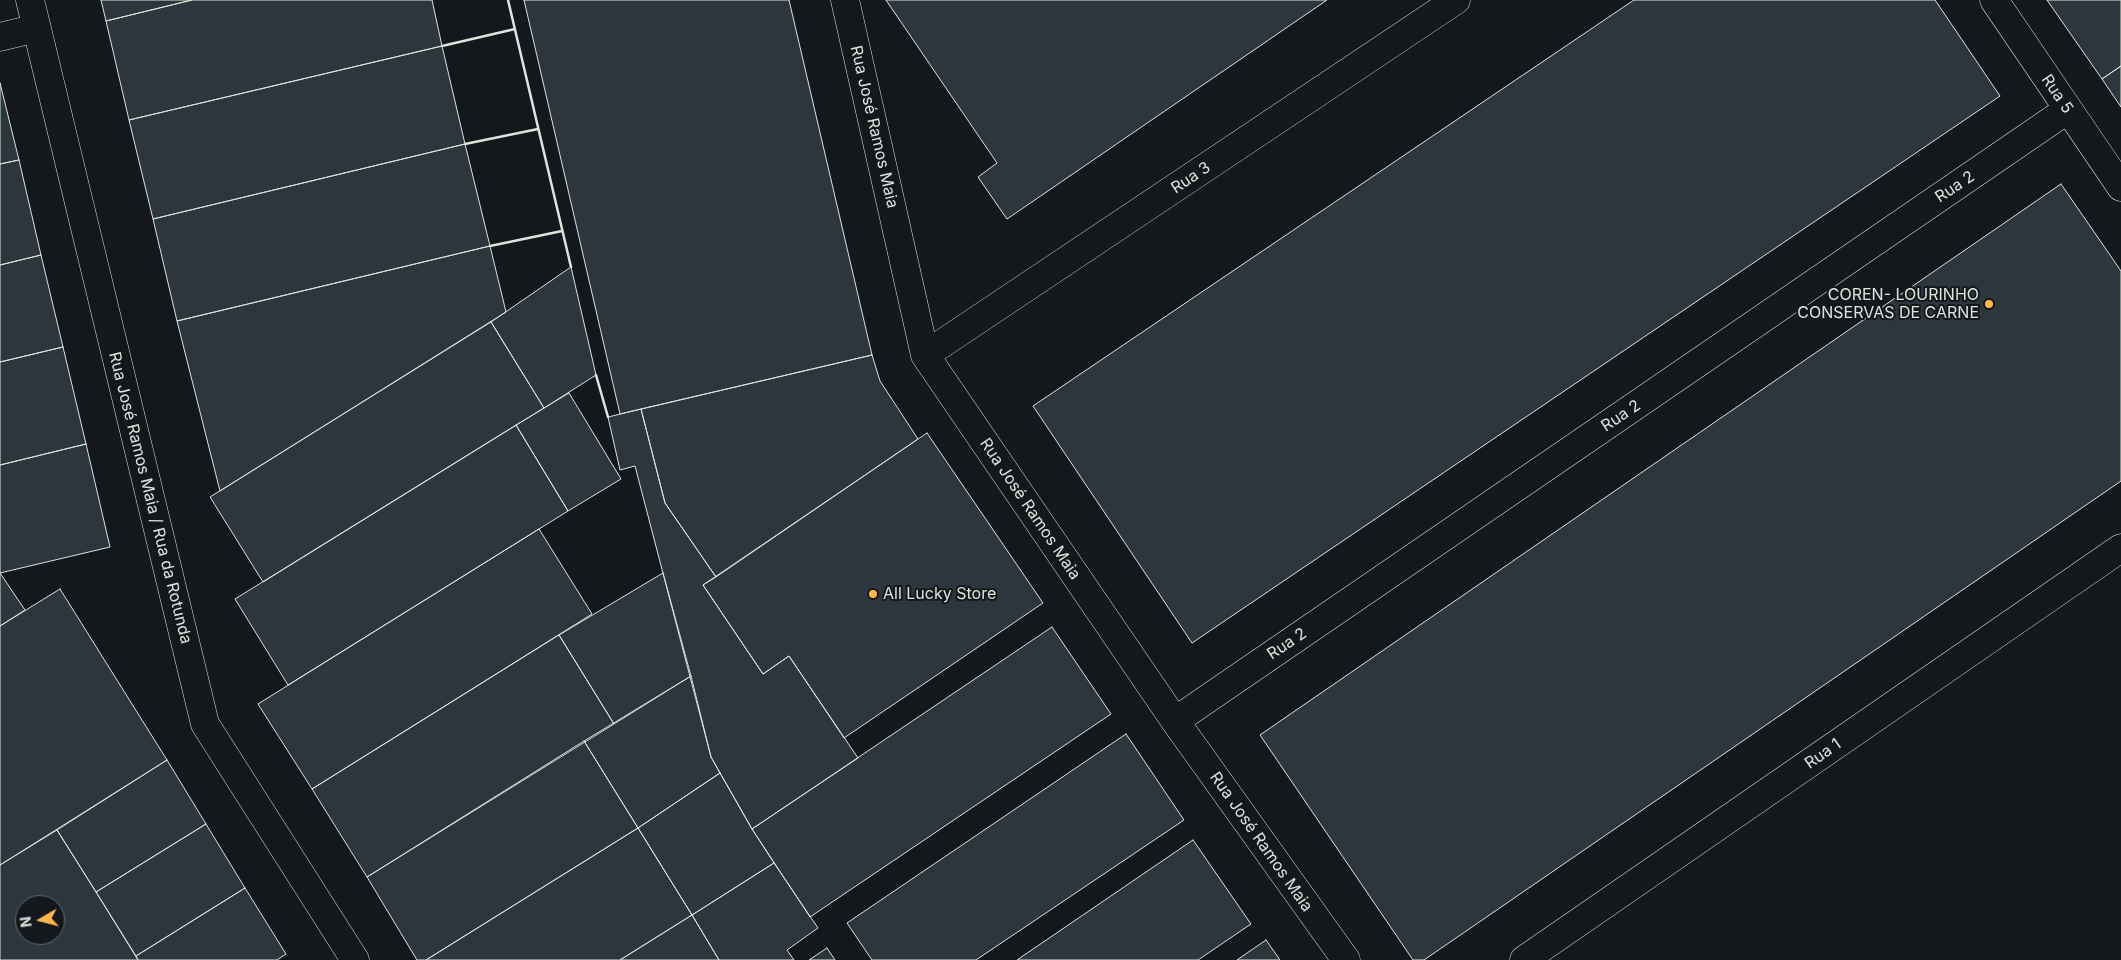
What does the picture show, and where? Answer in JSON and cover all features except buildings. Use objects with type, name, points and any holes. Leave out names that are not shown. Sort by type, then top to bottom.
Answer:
[{"type":"street","name":"Rua José Ramos Maia / Rua da Rotunda","points":[[30,0],[205,724],[355,960]]},
{"type":"street","name":"Rua José Ramos Maia","points":[[845,0],[926,356],[1175,721],[1346,960]]},
{"type":"street","name":"Rua 3","points":[[926,356],[1456,0]]},
{"type":"street","name":"Rua 5","points":[[1994,0],[2121,187]]},
{"type":"street","points":[[0,37],[37,28]]},
{"type":"street","name":"Rua 2","points":[[1175,721],[2067,110]]},
{"type":"street","name":"Rua 1","points":[[1524,960],[2121,548]]},
{"type":"wall","points":[[508,0],[571,267]]},
{"type":"wall","points":[[442,46],[515,29]]},
{"type":"wall","points":[[465,144],[538,129]]},
{"type":"wall","points":[[490,246],[562,231]]},
{"type":"wall","points":[[596,375],[608,417]]},
{"type":"place","name":"COREN- LOURINHO CONSERVAS DE CARNE","points":[[1989,304]]},
{"type":"place","name":"All Lucky Store","points":[[873,594]]}]
